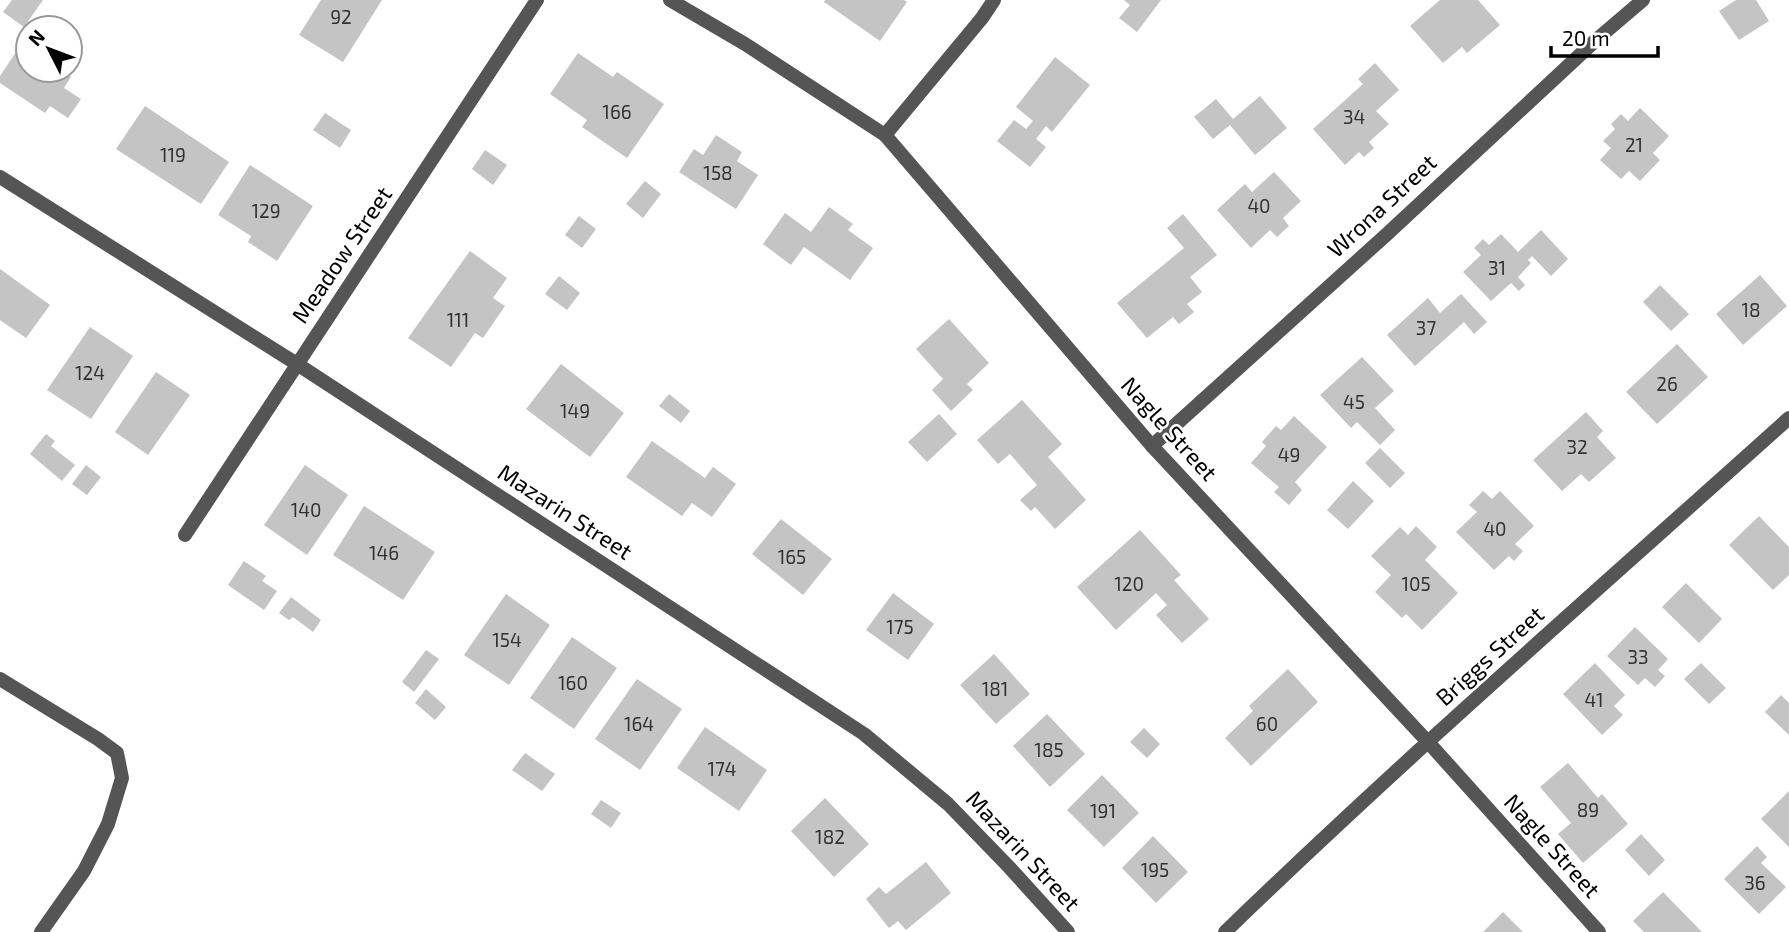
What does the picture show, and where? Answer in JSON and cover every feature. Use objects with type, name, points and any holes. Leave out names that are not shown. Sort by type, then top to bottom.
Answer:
[{"type":"street","name":"Meadow Street","points":[[185,536],[537,0]]},
{"type":"street","name":"Nagle Street","points":[[670,0],[885,135],[1152,446],[1428,742],[1599,932]]},
{"type":"street","points":[[885,135],[994,0]]},
{"type":"street","name":"Wrona Street","points":[[1152,446],[1643,0]]},
{"type":"street","name":"Mazarin Street","points":[[0,177],[297,364],[864,734],[948,804],[1068,932]]},
{"type":"street","name":"Briggs Street","points":[[1225,932],[1428,742],[1789,418]]},
{"type":"street","points":[[0,679],[117,753],[122,778],[108,824],[84,871],[41,932]]},
{"type":"building","points":[[12,0],[43,0],[33,14],[14,14],[14,20],[3,12]]},
{"type":"building","points":[[321,0],[382,0],[343,62],[299,35]]},
{"type":"building","points":[[1124,0],[1161,0],[1137,32],[1119,18],[1130,5]]},
{"type":"building","points":[[1440,0],[1478,0],[1500,25],[1467,53],[1462,47],[1443,63],[1410,26]]},
{"type":"building","points":[[1736,0],[1756,0],[1769,21],[1739,40],[1719,11]]},
{"type":"building","points":[[824,2],[907,2],[880,41]]},
{"type":"building","points":[[578,53],[613,77],[617,72],[664,104],[627,158],[582,127],[587,120],[550,94]]},
{"type":"building","points":[[14,55],[14,84],[67,84],[64,88],[81,99],[68,118],[50,106],[45,113],[0,83],[0,76]]},
{"type":"building","points":[[1055,57],[1090,85],[1052,132],[1046,126],[1036,139],[1046,147],[1030,167],[997,141],[1014,120],[1026,129],[1033,121],[1016,107]]},
{"type":"building","points":[[1375,63],[1399,90],[1376,111],[1389,124],[1369,142],[1374,148],[1364,157],[1359,152],[1345,165],[1313,129],[1363,84],[1358,79]]},
{"type":"building","points":[[1260,96],[1287,128],[1255,155],[1230,125],[1213,139],[1194,117],[1216,99],[1233,119]]},
{"type":"building","points":[[145,106],[229,162],[201,204],[116,149]]},
{"type":"building","points":[[1640,108],[1669,136],[1653,153],[1660,160],[1640,181],[1629,171],[1621,179],[1600,160],[1611,148],[1603,141],[1615,129],[1611,124],[1621,114],[1628,121]]},
{"type":"building","points":[[325,113],[351,130],[340,148],[313,130]]},
{"type":"building","points":[[716,135],[742,152],[737,161],[758,175],[736,209],[679,172],[694,149],[703,155]]},
{"type":"building","points":[[485,150],[507,165],[493,185],[472,169]]},
{"type":"building","points":[[250,165],[313,206],[277,261],[248,242],[251,236],[218,215]]},
{"type":"building","points":[[1274,172],[1301,201],[1283,218],[1289,226],[1277,237],[1270,230],[1251,248],[1217,210],[1245,184],[1252,192]]},
{"type":"building","points":[[645,181],[661,194],[643,218],[626,204]]},
{"type":"building","points":[[829,207],[853,224],[848,230],[873,248],[850,280],[804,247],[791,265],[763,244],[785,213],[811,232]]},
{"type":"building","points":[[1183,214],[1217,255],[1190,277],[1202,292],[1187,304],[1194,312],[1179,324],[1173,317],[1147,338],[1117,303],[1184,248],[1167,228]]},
{"type":"building","points":[[579,216],[596,229],[582,248],[565,235]]},
{"type":"building","points":[[1541,230],[1568,259],[1551,276],[1532,256],[1528,260],[1531,263],[1518,277],[1525,285],[1519,291],[1511,283],[1491,301],[1463,272],[1481,255],[1474,248],[1483,239],[1489,245],[1501,234],[1518,252]]},
{"type":"building","points":[[470,251],[507,278],[493,298],[505,306],[483,338],[475,333],[451,367],[408,338]]},
{"type":"building","points":[[0,269],[50,305],[26,338],[0,320]]},
{"type":"building","points":[[1760,275],[1787,306],[1743,345],[1716,314]]},
{"type":"building","points":[[559,276],[580,293],[567,310],[545,294]]},
{"type":"building","points":[[1660,285],[1689,314],[1671,331],[1643,302]]},
{"type":"building","points":[[1461,294],[1487,322],[1474,334],[1464,322],[1415,366],[1387,335],[1428,298],[1440,313]]},
{"type":"building","points":[[949,319],[989,363],[967,384],[973,390],[951,411],[932,390],[943,379],[916,349]]},
{"type":"building","points":[[90,327],[133,356],[91,419],[47,390]]},
{"type":"building","points":[[1677,344],[1708,377],[1657,424],[1626,392]]},
{"type":"building","points":[[1362,357],[1394,391],[1375,408],[1395,430],[1380,445],[1357,422],[1351,428],[1320,395]]},
{"type":"building","points":[[561,364],[624,413],[590,457],[526,409]]},
{"type":"building","points":[[156,372],[190,395],[148,455],[115,432]]},
{"type":"building","points":[[669,394],[690,411],[681,423],[659,406]]},
{"type":"building","points":[[1022,400],[1062,444],[1048,457],[1086,500],[1055,529],[1035,507],[1031,511],[1020,500],[1037,485],[1010,454],[998,464],[977,440]]},
{"type":"building","points":[[1586,412],[1603,431],[1597,437],[1616,458],[1589,482],[1581,474],[1562,491],[1533,460]]},
{"type":"building","points":[[939,414],[957,434],[927,462],[908,442]]},
{"type":"building","points":[[1294,416],[1327,447],[1295,482],[1302,490],[1289,505],[1274,492],[1279,487],[1251,463],[1266,446],[1262,442],[1276,426],[1281,430]]},
{"type":"building","points":[[46,434],[55,441],[51,446],[75,465],[62,481],[30,454]]},
{"type":"building","points":[[652,441],[705,478],[713,467],[736,484],[712,517],[692,503],[682,516],[626,477]]},
{"type":"building","points":[[1380,448],[1405,473],[1390,488],[1365,463]]},
{"type":"building","points":[[86,465],[101,477],[87,495],[72,484]]},
{"type":"building","points":[[305,465],[348,495],[307,555],[264,525]]},
{"type":"building","points":[[1353,481],[1374,501],[1348,529],[1327,510]]},
{"type":"building","points":[[1483,491],[1492,499],[1500,491],[1534,526],[1515,544],[1523,551],[1514,561],[1509,556],[1494,570],[1456,532],[1477,512],[1469,505]]},
{"type":"building","points":[[364,506],[435,552],[403,600],[333,555]]},
{"type":"building","points":[[1759,516],[1789,547],[1789,575],[1773,590],[1729,545]]},
{"type":"building","points":[[781,519],[832,559],[803,595],[752,554]]},
{"type":"building","points":[[1416,526],[1437,547],[1425,560],[1458,593],[1422,630],[1406,614],[1402,618],[1375,592],[1391,575],[1371,556],[1400,527],[1408,535]]},
{"type":"building","points":[[1140,530],[1181,575],[1174,580],[1209,619],[1182,643],[1156,615],[1167,605],[1156,593],[1116,630],[1077,587]]},
{"type":"building","points":[[244,561],[266,576],[262,581],[277,591],[264,610],[228,585]]},
{"type":"building","points":[[1686,583],[1722,619],[1699,643],[1662,607]]},
{"type":"building","points":[[893,593],[934,624],[908,660],[866,630]]},
{"type":"building","points":[[506,594],[550,625],[509,685],[464,655]]},
{"type":"building","points":[[291,597],[321,620],[313,632],[293,617],[289,620],[279,613]]},
{"type":"building","points":[[1635,627],[1668,659],[1658,670],[1665,676],[1655,687],[1645,678],[1638,685],[1607,656]]},
{"type":"building","points":[[572,637],[617,668],[574,729],[530,698]]},
{"type":"building","points":[[426,650],[439,659],[414,692],[402,682]]},
{"type":"building","points":[[994,654],[1030,694],[996,724],[960,685]]},
{"type":"building","points":[[1595,663],[1625,695],[1614,706],[1623,715],[1602,735],[1563,694]]},
{"type":"building","points":[[1701,663],[1726,688],[1709,704],[1684,679]]},
{"type":"building","points":[[1288,669],[1318,702],[1251,766],[1225,738],[1253,711],[1249,706]]},
{"type":"building","points":[[637,679],[682,709],[640,770],[595,739]]},
{"type":"building","points":[[426,689],[446,707],[435,720],[415,703]]},
{"type":"building","points":[[1781,695],[1789,703],[1789,735],[1765,712]]},
{"type":"building","points":[[1047,714],[1085,754],[1050,787],[1013,746]]},
{"type":"building","points":[[705,727],[767,770],[739,811],[677,768]]},
{"type":"building","points":[[1144,728],[1160,744],[1147,758],[1130,742]]},
{"type":"building","points":[[525,753],[555,774],[542,791],[512,770]]},
{"type":"building","points":[[1568,763],[1598,798],[1602,794],[1628,824],[1583,863],[1558,834],[1571,823],[1540,787]]},
{"type":"building","points":[[1102,775],[1139,813],[1104,847],[1067,810]]},
{"type":"building","points":[[1789,791],[1789,847],[1761,819]]},
{"type":"building","points":[[825,798],[869,844],[834,877],[791,831]]},
{"type":"building","points":[[601,800],[621,813],[611,828],[591,814]]},
{"type":"building","points":[[1641,834],[1665,860],[1649,876],[1625,850]]},
{"type":"building","points":[[1153,836],[1188,872],[1156,903],[1122,868]]},
{"type":"building","points":[[1757,846],[1767,857],[1761,863],[1786,887],[1759,914],[1724,879]]},
{"type":"building","points":[[926,862],[951,893],[906,930],[898,921],[889,928],[866,899],[879,887],[886,894]]},
{"type":"building","points":[[1663,892],[1702,932],[1644,932],[1633,921]]},
{"type":"building","points":[[1503,912],[1523,932],[1483,932]]}]
